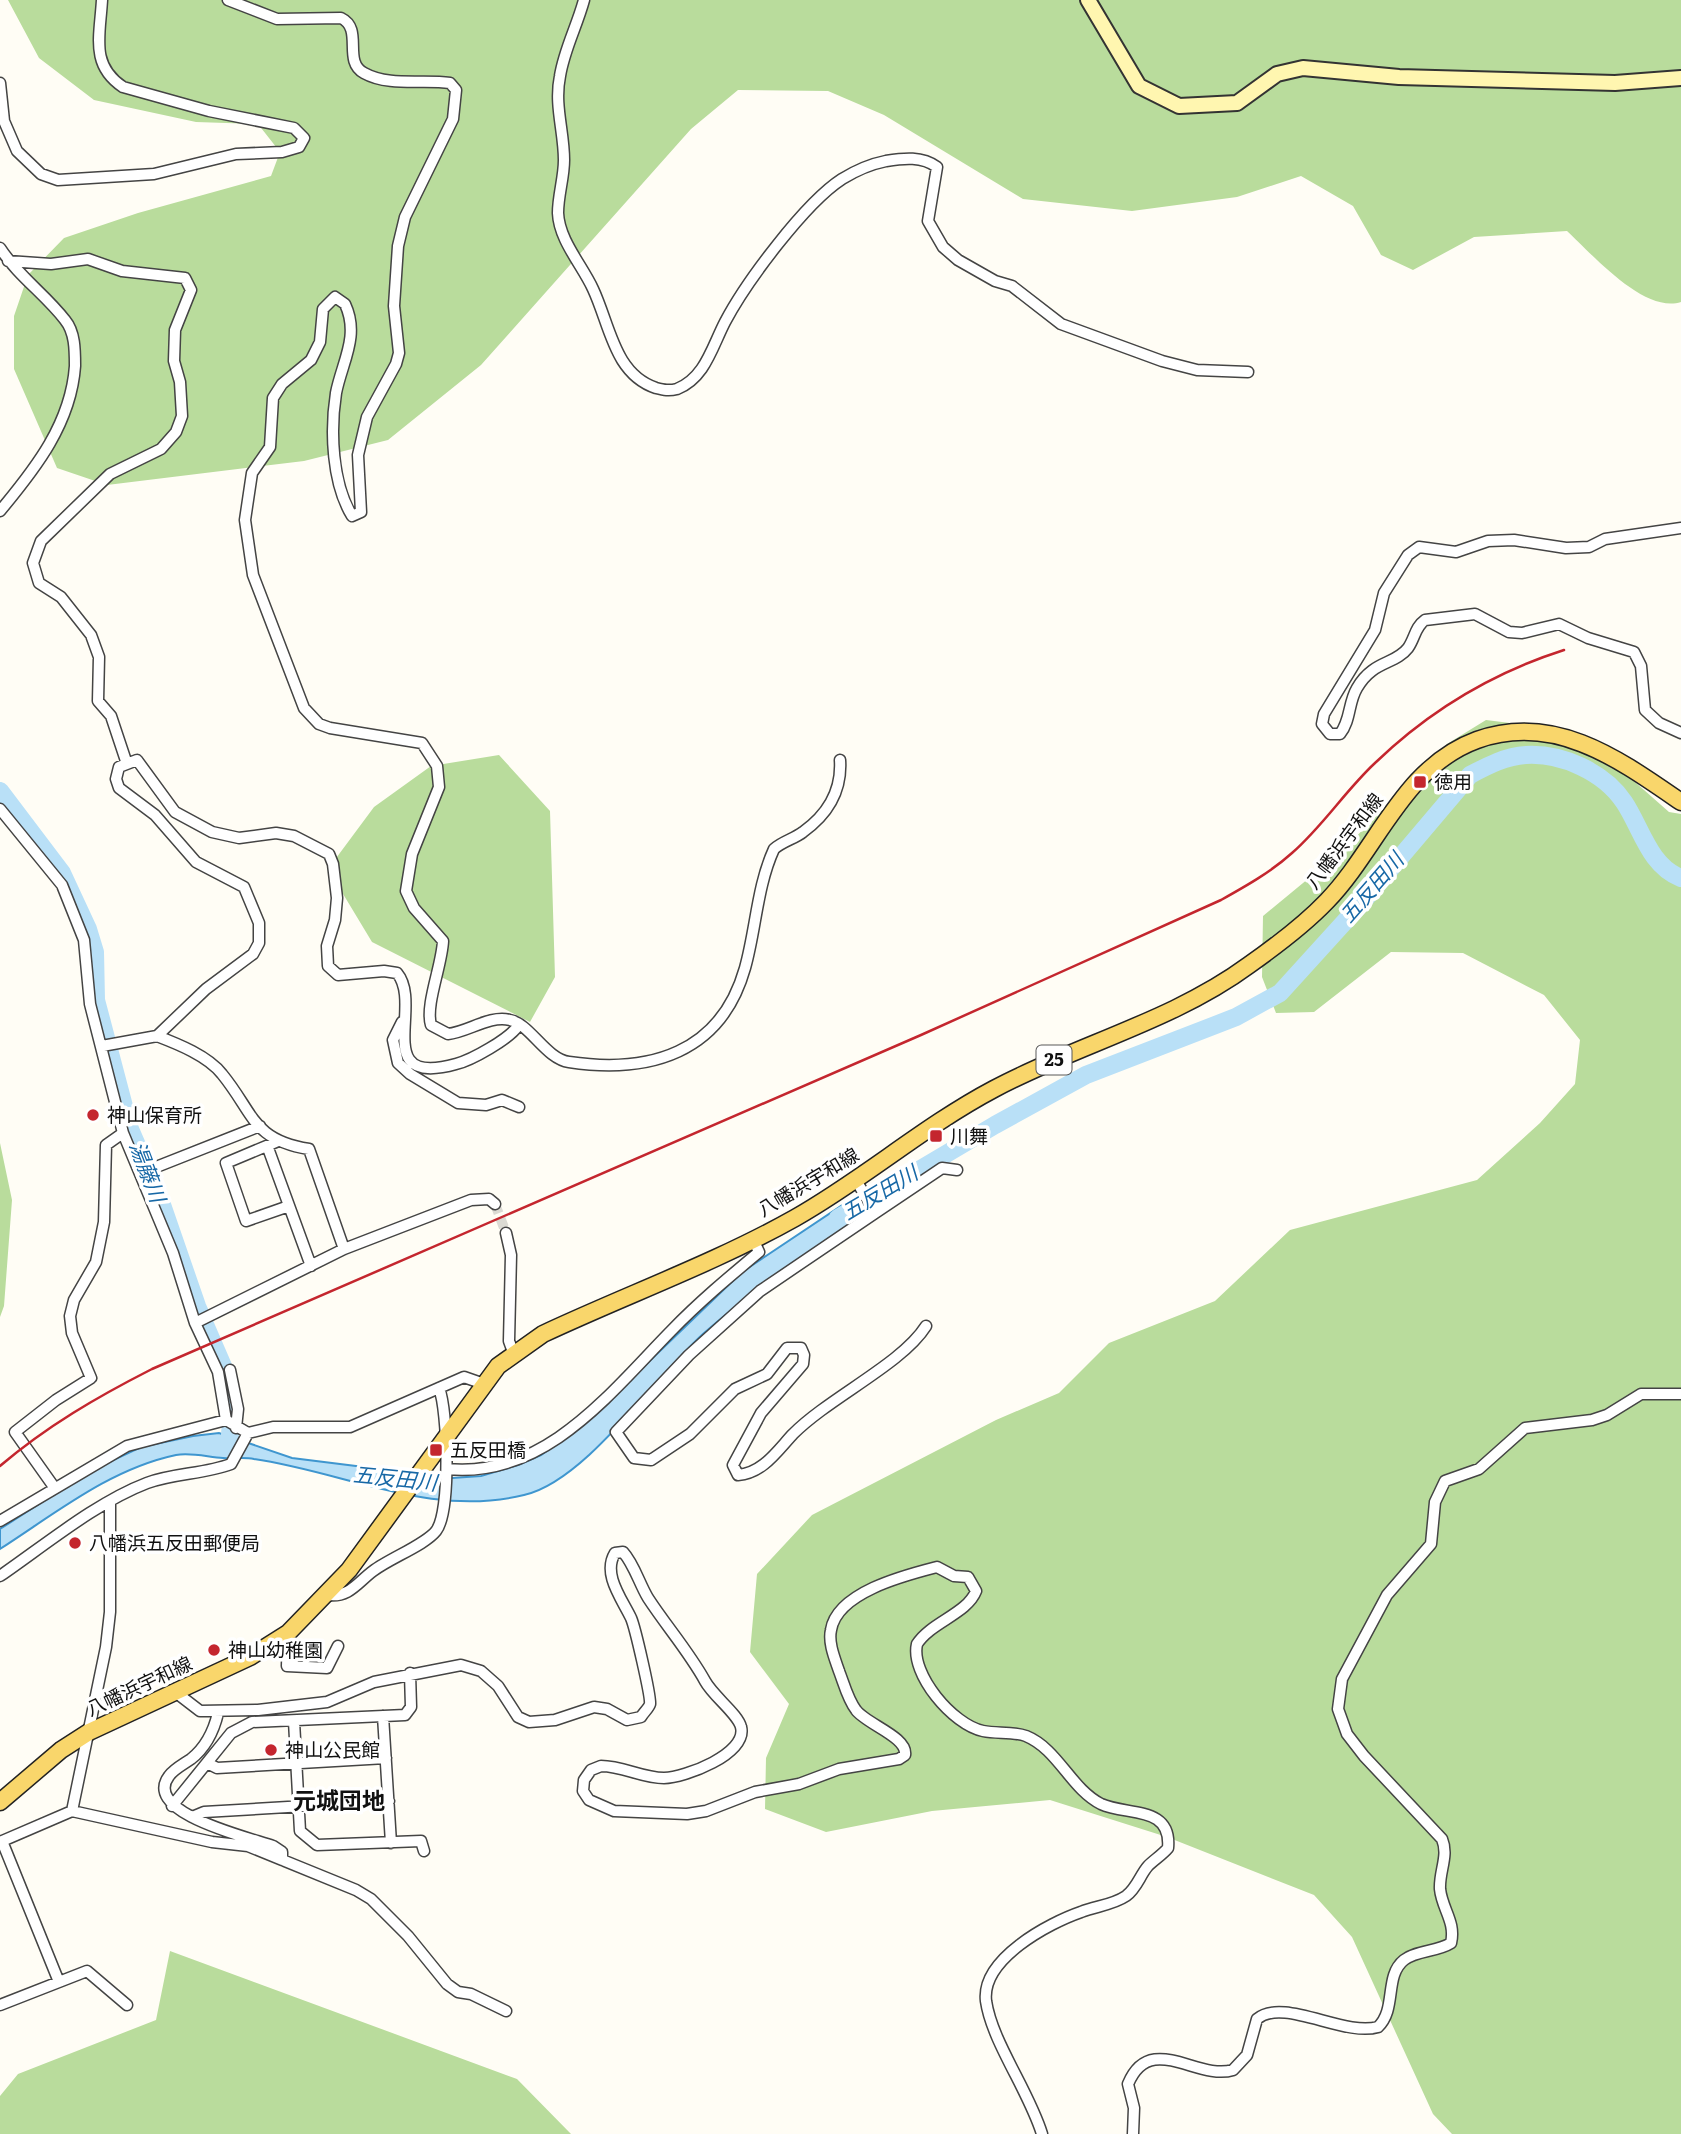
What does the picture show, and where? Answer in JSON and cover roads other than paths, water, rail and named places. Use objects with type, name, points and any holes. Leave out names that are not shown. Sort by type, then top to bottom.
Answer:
[{"type":"main road","name":"八幡浜宇和線","points":[[0,1802],[61,1750],[89,1732],[250,1657],[288,1633],[328,1595],[484,1384],[513,1352],[568,1322],[753,1239],[858,1184],[991,1090],[1199,995],[1246,968],[1327,901],[1352,870],[1381,825],[1422,776],[1451,753],[1476,741],[1531,731],[1555,734],[1615,757],[1681,802]]},
{"type":"street","points":[[0,83],[4,121],[17,151],[41,174],[58,180],[154,174],[236,154],[282,152],[299,147],[304,138],[294,128],[197,108],[123,87],[112,79],[100,62],[102,0]]},
{"type":"street","points":[[229,0],[277,19],[341,18],[348,21],[353,31],[353,57],[356,67],[365,74],[381,79],[450,83],[456,90],[453,119],[405,217],[398,246],[394,306],[399,353],[397,364],[367,418],[358,455],[361,512],[352,516],[348,508],[340,486],[335,447],[336,392],[350,348],[352,331],[345,303],[335,297],[323,309],[320,342],[311,360],[282,384],[273,398],[270,447],[252,473],[248,489],[247,545],[253,575],[304,708],[319,724],[330,728],[422,743],[438,766],[439,788],[412,854],[406,880],[409,899],[443,942],[442,966],[429,1012],[431,1024],[448,1034],[499,1020],[512,1020],[557,1059],[602,1065],[660,1060],[698,1041],[724,1013],[745,969],[765,877],[774,849],[803,832],[828,808],[839,783],[840,760]]},
{"type":"street","points":[[584,0],[560,76],[557,103],[564,158],[558,215],[569,246],[595,292],[614,345],[625,365],[644,384],[666,391],[674,390],[696,377],[726,320],[779,244],[827,191],[842,179],[873,164],[910,159],[927,159],[937,167],[928,220],[943,247],[958,260],[995,281],[1012,286],[1062,324],[1162,361],[1197,370],[1248,372]]},
{"type":"street","points":[[1088,0],[1139,86],[1179,106],[1237,103],[1277,74],[1303,68],[1399,77],[1615,83],[1681,78]]},
{"type":"street","points":[[0,248],[8,261],[66,321],[75,352],[74,380],[59,429],[39,463],[0,511]]},
{"type":"street","points":[[8,261],[51,264],[99,260],[122,271],[185,278],[191,290],[175,330],[174,361],[180,382],[182,416],[176,432],[161,449],[110,474],[41,541],[33,563],[39,583],[61,597],[91,635],[99,657],[98,701],[111,716],[126,761]]},
{"type":"street","points":[[1681,528],[1605,539],[1589,547],[1566,548],[1514,540],[1488,541],[1456,552],[1419,547],[1408,555],[1384,593],[1375,630],[1324,714],[1322,724],[1330,734],[1340,734],[1348,724],[1355,690],[1377,665],[1399,656],[1408,648],[1418,625],[1424,620],[1475,614],[1509,632],[1522,633],[1559,624],[1588,638],[1634,652],[1641,666],[1645,710],[1659,723],[1681,733]]},
{"type":"street","points":[[156,1036],[206,989],[253,954],[260,943],[259,923],[244,887],[195,862],[155,815],[120,788],[116,779],[119,767],[126,761],[137,760],[142,763],[175,812],[212,832],[239,838],[276,833],[294,836],[329,854],[333,864],[337,898],[335,920],[327,946],[328,966],[338,975],[384,971],[397,973],[404,981],[402,1044],[413,1063],[432,1069],[470,1060],[492,1044],[510,1037],[518,1026]]},
{"type":"street","points":[[0,809],[62,886],[84,940],[90,1004],[107,1045],[122,1133],[146,1171],[173,1253],[218,1372],[231,1424],[248,1436]]},
{"type":"street","points":[[405,1015],[393,1041],[398,1063],[410,1074],[458,1103],[486,1105],[502,1100],[519,1107]]},
{"type":"street","points":[[107,1045],[156,1036],[180,1045],[221,1073],[272,1145],[289,1206],[311,1266]]},
{"type":"street","points":[[146,1171],[260,1126]]},
{"type":"street","points":[[54,1487],[15,1432],[56,1400],[91,1378],[72,1332],[71,1316],[74,1300],[92,1272],[99,1253],[104,1222],[106,1145],[122,1133]]},
{"type":"street","points":[[289,1206],[246,1221],[226,1163],[272,1145],[309,1149],[344,1249]]},
{"type":"street","points":[[926,1326],[916,1343],[831,1401],[774,1457],[747,1474],[738,1475],[733,1465],[761,1413],[803,1364],[804,1355],[801,1348],[787,1348],[767,1374],[735,1389],[690,1434],[651,1460],[634,1458],[616,1432],[689,1355],[760,1291],[874,1211],[942,1168],[957,1170]]},
{"type":"street","points":[[858,1184],[874,1211]]},
{"type":"street","points":[[200,1320],[344,1249],[471,1200],[489,1199],[495,1204]]},
{"type":"street","points":[[506,1233],[511,1255],[509,1341],[513,1352]]},
{"type":"street","points":[[446,1471],[466,1471],[512,1462],[559,1438],[622,1383],[703,1298],[759,1252],[753,1239]]},
{"type":"street","points":[[230,1370],[238,1409],[231,1424]]},
{"type":"street","points":[[0,1576],[110,1503],[143,1485],[167,1476],[220,1468],[235,1458],[248,1436],[273,1427],[350,1427],[464,1377],[484,1384]]},
{"type":"street","points":[[328,1595],[349,1592],[401,1552],[424,1541],[438,1530],[446,1471],[446,1435],[439,1388]]},
{"type":"street","points":[[1133,2134],[1134,2108],[1128,2084],[1139,2067],[1148,2061],[1160,2058],[1175,2060],[1209,2073],[1233,2070],[1247,2055],[1257,2019],[1273,2011],[1356,2028],[1378,2027],[1386,2020],[1391,2007],[1395,1972],[1401,1962],[1451,1943],[1454,1932],[1440,1886],[1445,1859],[1442,1839],[1347,1734],[1338,1709],[1342,1679],[1387,1595],[1431,1544],[1435,1502],[1445,1482],[1479,1469],[1525,1428],[1592,1420],[1607,1415],[1641,1394],[1681,1394]]},
{"type":"street","points":[[0,1521],[127,1446],[231,1424]]},
{"type":"street","points":[[72,1811],[106,1647],[110,1612],[110,1503]]},
{"type":"street","points":[[174,1691],[200,1711],[218,1713],[327,1702],[374,1682],[448,1665],[481,1671],[498,1686],[518,1717],[529,1722],[555,1720],[594,1707],[607,1709],[627,1720],[641,1717],[650,1705],[649,1692],[632,1621],[611,1572],[610,1561],[615,1553],[623,1552],[651,1602],[690,1653],[707,1686],[740,1723],[742,1732],[737,1743],[725,1756],[705,1766],[667,1778],[601,1766],[591,1770],[584,1780],[583,1791],[589,1800],[614,1811],[687,1814],[706,1811],[755,1792],[799,1784],[839,1769],[899,1759],[905,1755],[902,1744],[856,1711],[830,1642],[831,1629],[846,1607],[878,1583],[937,1567],[954,1576],[968,1577],[974,1583],[976,1591],[973,1599],[934,1625],[917,1644],[915,1663],[935,1695],[969,1725],[981,1731],[1016,1734],[1033,1740],[1088,1795],[1112,1808],[1151,1815],[1161,1822],[1169,1837],[1168,1848],[1149,1866],[1126,1896],[1058,1921],[1034,1934],[1012,1952],[992,1975],[986,2002],[1042,2134]]},
{"type":"street","points":[[288,1633],[287,1666],[327,1668],[338,1646]]},
{"type":"street","points":[[172,1806],[209,1764],[231,1733],[241,1726],[252,1721],[294,1721],[409,1713],[410,1673]]},
{"type":"street","points":[[218,1713],[215,1726],[198,1753],[170,1774],[165,1783],[166,1796],[172,1806],[191,1817],[273,1846],[282,1853],[282,1860]]},
{"type":"street","points":[[383,1716],[391,1843]]},
{"type":"street","points":[[294,1721],[300,1831],[317,1845],[421,1841],[424,1851]]},
{"type":"street","points":[[209,1764],[217,1768],[386,1758]]},
{"type":"street","points":[[191,1817],[204,1812],[388,1801]]},
{"type":"street","points":[[59,1982],[1,1841],[72,1811],[199,1839],[248,1846],[356,1890],[371,1899],[408,1936],[447,1984],[506,2011]]},
{"type":"street","points":[[0,2005],[87,1971],[127,2005]]},
{"type":"water","points":[[853,1198],[865,1216],[782,1272],[703,1334],[595,1449],[548,1486],[524,1495],[489,1501],[455,1501],[421,1497],[254,1459],[181,1454],[152,1462],[106,1481],[0,1549],[0,1529],[92,1470],[141,1447],[193,1436],[219,1433],[292,1458],[452,1478],[481,1476],[518,1465],[541,1455],[582,1426],[742,1272]]},
{"type":"waterway","name":"五反田川","points":[[838,1218],[995,1125],[1086,1075],[1236,1017],[1280,993],[1359,906],[1470,775],[1497,762],[1511,757],[1540,755],[1568,761],[1594,773],[1616,791],[1661,865],[1681,878]]},
{"type":"waterway","name":"湯藤川","points":[[0,791],[62,873],[88,929],[95,952],[96,1000],[130,1129],[159,1196],[197,1306],[226,1373],[232,1408],[229,1448]]},
{"type":"tunnel","points":[[495,1204],[506,1233]]},
{"type":"railway","points":[[0,1466],[73,1413],[152,1369],[921,1035],[1221,900],[1267,873],[1292,853],[1364,774],[1418,726],[1487,682],[1564,650]]},
{"type":"place","name":"徳用","points":[[1420,782]]},
{"type":"place","name":"神山保育所","points":[[93,1115]]},
{"type":"place","name":"川舞","points":[[936,1136]]},
{"type":"place","name":"五反田橋","points":[[436,1450]]},
{"type":"place","name":"八幡浜五反田郵便局","points":[[75,1543]]},
{"type":"place","name":"神山幼稚園","points":[[214,1650]]},
{"type":"place","name":"神山公民館","points":[[271,1750]]},
{"type":"district","name":"元城団地","points":[[339,1801]]}]
